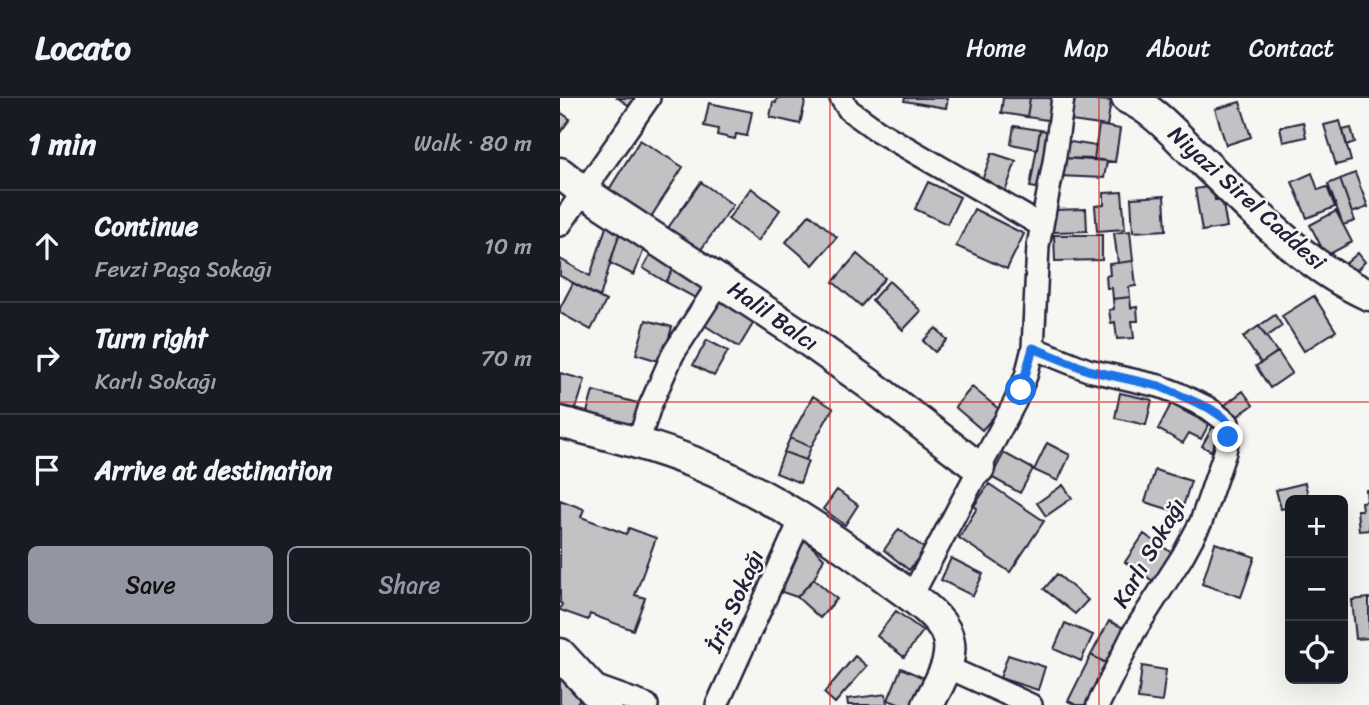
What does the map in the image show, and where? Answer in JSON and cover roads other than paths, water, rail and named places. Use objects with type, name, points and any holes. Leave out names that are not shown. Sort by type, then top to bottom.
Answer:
[{"type":"street","points":[[560,225],[649,98]]},
{"type":"street","points":[[841,98],[849,110],[878,131],[1042,226]]},
{"type":"street","points":[[911,597],[1021,390],[1033,348],[1035,284],[1063,98]]},
{"type":"street","name":"Niyazi Sirel Caddesi","points":[[1127,98],[1150,111],[1162,111],[1253,210],[1297,249],[1335,277],[1369,295]]},
{"type":"street","name":"Halil Balcı","points":[[560,173],[583,191],[721,280],[872,386],[979,468]]},
{"type":"street","points":[[638,443],[650,406],[673,354],[721,280]]},
{"type":"street","name":"Karlı Sokağı","points":[[1033,348],[1088,370],[1167,389],[1209,408],[1228,423],[1225,452],[1200,522],[1182,557],[1134,632],[1098,705]]},
{"type":"street","points":[[561,425],[638,443],[718,473],[754,491],[842,545],[911,597],[928,611],[947,635],[947,667],[928,705]]},
{"type":"street","name":"İris Sokağı","points":[[717,705],[801,519]]},
{"type":"street","points":[[560,654],[598,695],[647,705]]},
{"type":"street","points":[[947,667],[1008,700],[1031,705]]}]
